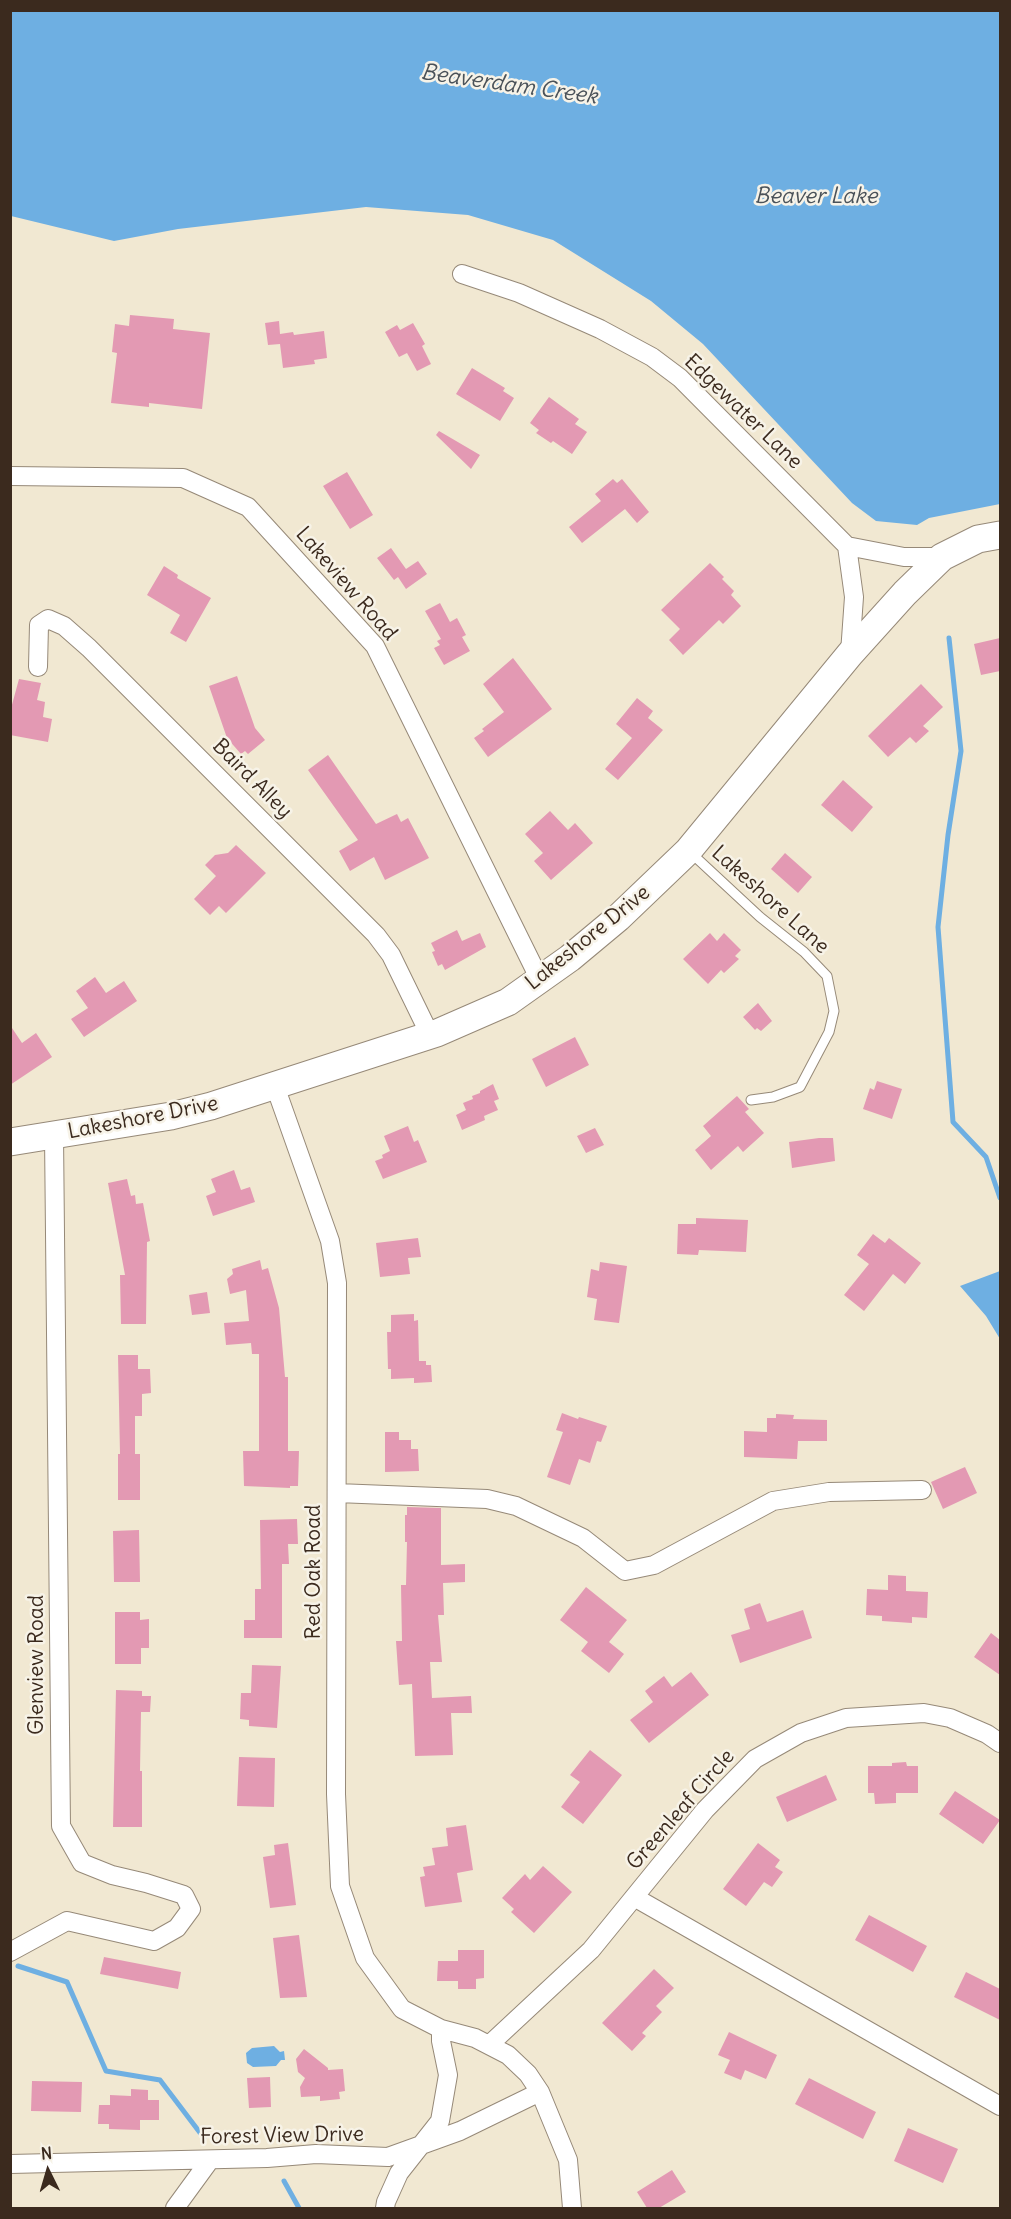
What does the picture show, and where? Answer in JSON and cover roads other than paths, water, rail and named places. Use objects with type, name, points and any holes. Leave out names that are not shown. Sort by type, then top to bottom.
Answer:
[{"type":"street","name":"Edgewater Lane","points":[[462,274],[519,293],[600,329],[652,357],[680,378],[847,546]]},
{"type":"street","name":"Lakeview Road","points":[[10,476],[183,478],[248,507],[375,646],[540,980]]},
{"type":"street","name":"Lakeshore Drive","points":[[10,1142],[171,1116],[275,1086],[430,1035],[508,1002],[570,958],[618,918],[688,851],[850,654],[905,593],[942,557],[978,539],[1000,535]]},
{"type":"street","points":[[850,654],[854,597],[847,546],[904,556],[942,557]]},
{"type":"street","name":"Baird Alley","points":[[38,667],[39,626],[48,619],[64,626],[89,648],[376,935],[391,955],[430,1035]]},
{"type":"street","name":"Red Oak Road","points":[[275,1086],[330,1240],[337,1283],[336,1794],[340,1886],[365,1958],[402,2009],[441,2029],[475,2038],[489,2045],[508,2055],[528,2074],[540,2092],[568,2160],[572,2208]]},
{"type":"street","name":"Glenview Road","points":[[10,1952],[67,1921],[154,1941],[177,1928],[191,1909],[184,1895],[146,1882],[112,1875],[82,1863],[61,1826],[54,1136]]},
{"type":"street","points":[[337,1493],[487,1499],[516,1506],[583,1538],[625,1571],[654,1565],[773,1501],[830,1492],[922,1490]]},
{"type":"street","name":"Greenleaf Circle","points":[[489,2045],[591,1950],[705,1810],[755,1759],[801,1732],[846,1718],[924,1713],[950,1718],[987,1734],[1000,1743]]},
{"type":"street","name":"Greenleaf Circle","points":[[634,1897],[1000,2106]]},
{"type":"street","points":[[385,2208],[399,2173],[440,2121],[448,2075],[441,2041],[441,2029]]},
{"type":"street","name":"Forest View Drive","points":[[10,2164],[210,2160],[316,2154],[388,2157],[460,2131],[540,2092]]},
{"type":"street","points":[[175,2208],[210,2160]]},
{"type":"lane","name":"Lakeshore Lane","points":[[688,851],[760,917],[804,952],[827,976],[834,1011],[829,1032],[800,1087],[773,1097],[751,1100]]},
{"type":"water","name":"Beaver Lake","points":[[11,10],[1000,11],[1000,504],[929,518],[917,525],[876,521],[852,503],[703,344],[651,301],[553,240],[468,215],[366,207],[178,229],[114,241],[11,216]]},
{"type":"water","points":[[1000,1271],[1000,1339],[986,1316],[960,1286]]},
{"type":"water","points":[[274,2046],[280,2052],[284,2051],[285,2060],[281,2060],[276,2066],[253,2067],[247,2063],[246,2053],[252,2048]]},
{"type":"waterway","points":[[949,638],[961,751],[948,835],[938,927],[953,1122],[986,1157],[1000,1198]]},
{"type":"waterway","points":[[18,1966],[67,1982],[106,2071],[160,2080],[204,2138]]},
{"type":"waterway","points":[[284,2181],[299,2208]]},
{"type":"water label","name":"Beaverdam Creek","points":[[509,85]]}]
